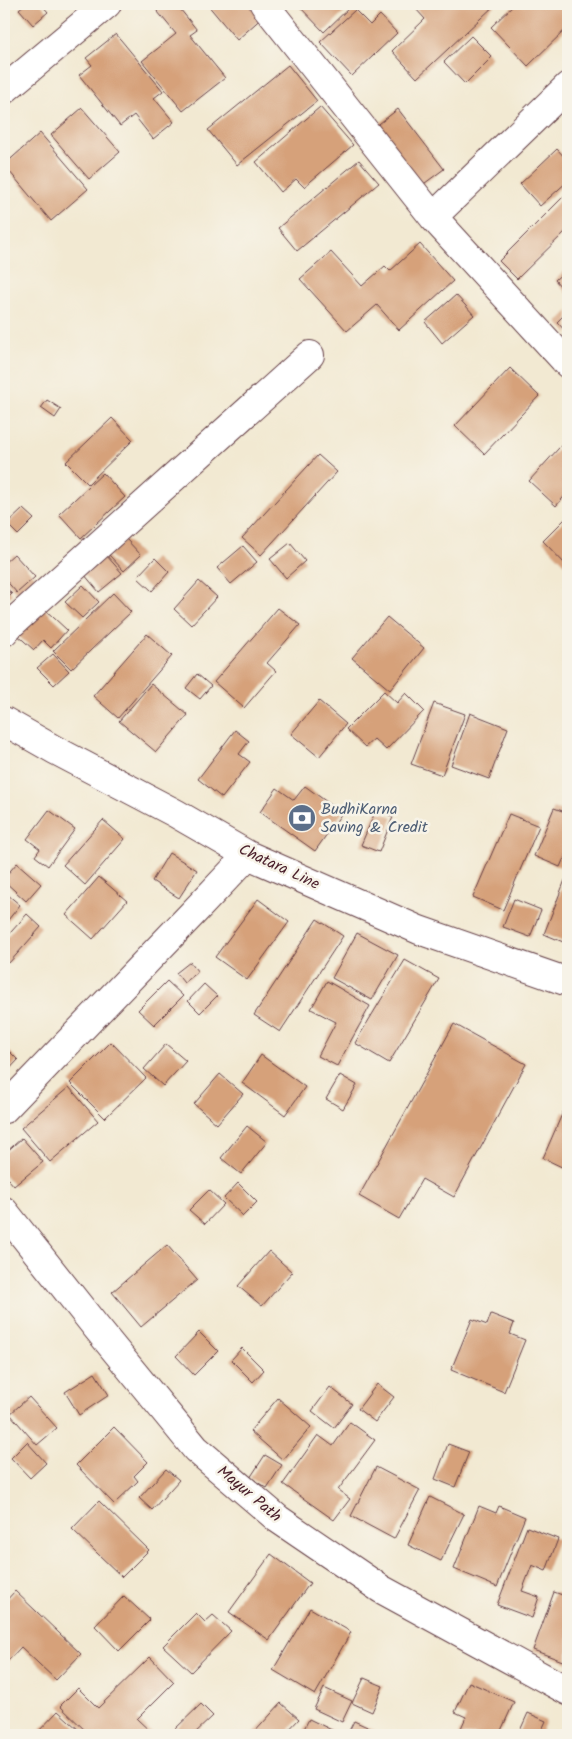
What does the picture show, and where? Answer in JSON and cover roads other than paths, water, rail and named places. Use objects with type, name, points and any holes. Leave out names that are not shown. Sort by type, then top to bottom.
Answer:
[{"type":"street","points":[[4,90],[107,4]]},
{"type":"street","points":[[264,4],[433,217],[568,364]]},
{"type":"street","points":[[433,217],[568,86]]},
{"type":"street","points":[[4,632],[16,619],[310,355]]},
{"type":"street","name":"Chatara Line","points":[[4,720],[55,750],[175,813],[248,855],[419,930],[568,982]]},
{"type":"street","points":[[4,1108],[248,855]]},
{"type":"street","name":"Mayur Path","points":[[4,1211],[196,1449],[278,1519],[381,1589],[568,1691]]},
{"type":"waterway","points":[[4,1730],[9,1735]]},
{"type":"place","name":"BudhiKarna Saving & Credit","points":[[302,818]]}]
